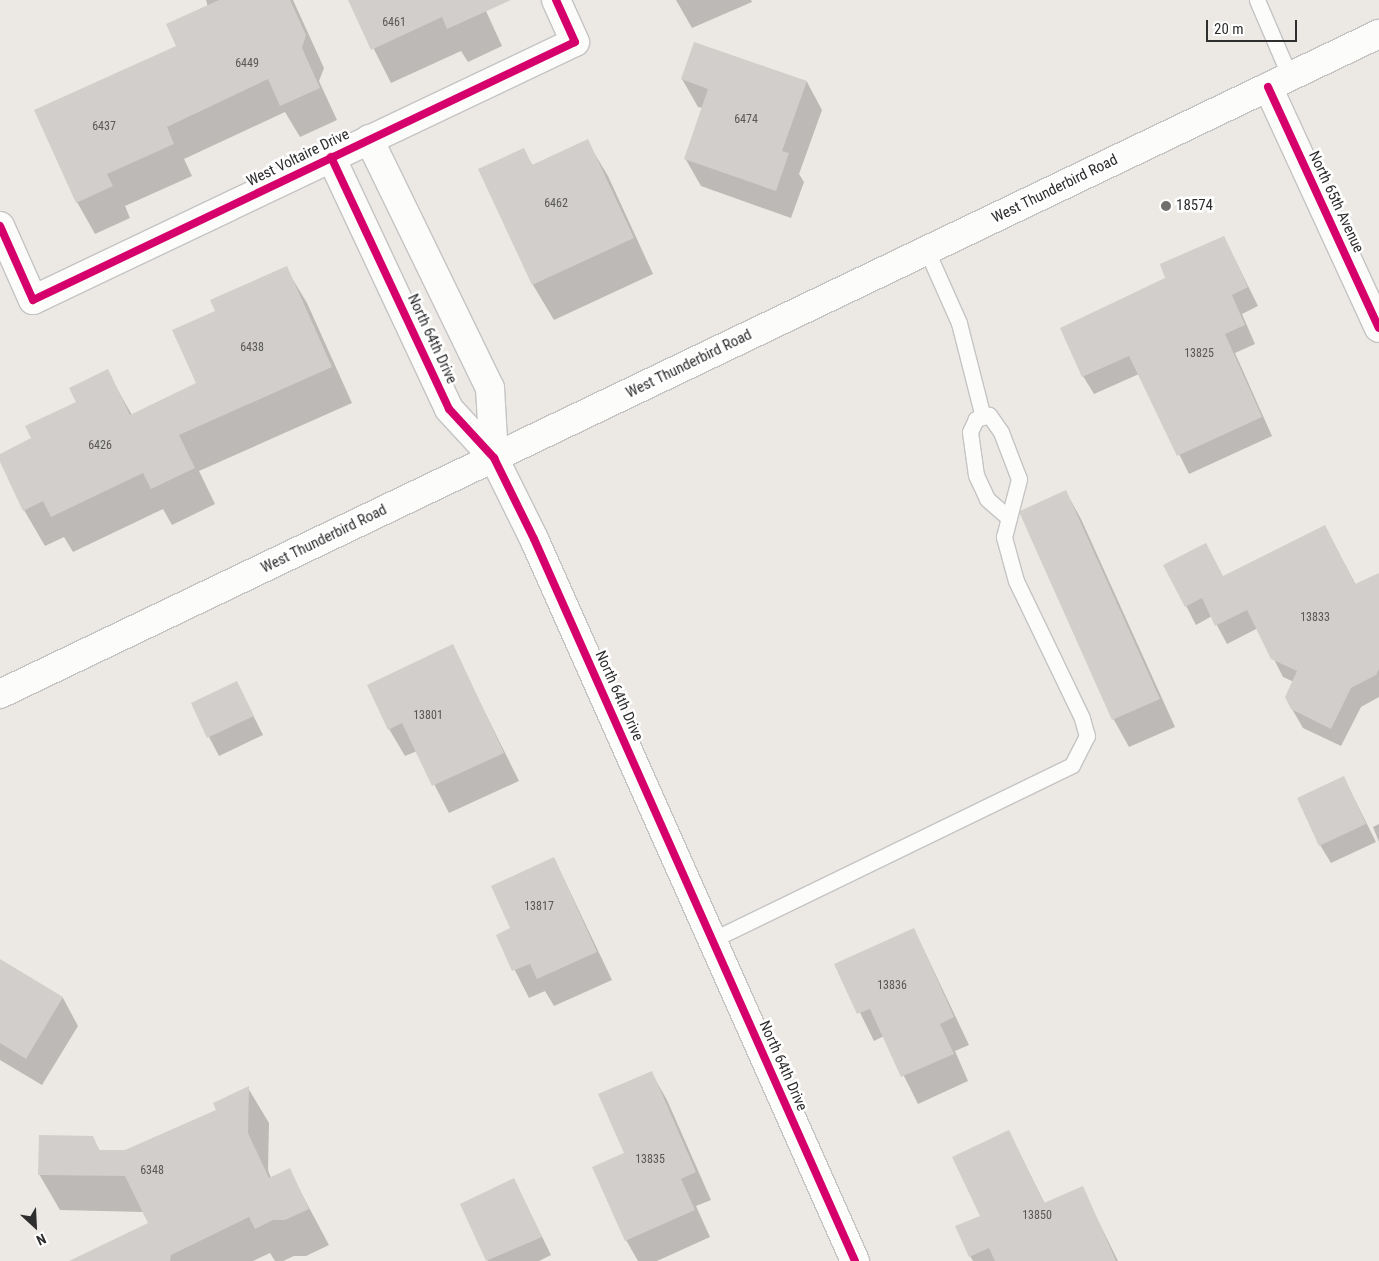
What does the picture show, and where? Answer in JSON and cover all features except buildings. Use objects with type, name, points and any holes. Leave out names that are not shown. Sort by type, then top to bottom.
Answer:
[{"type":"street","name":"West Voltaire Drive","points":[[0,226],[33,300],[575,42],[556,0]]},
{"type":"street","name":"West Thunderbird Road","points":[[0,694],[1379,34]]},
{"type":"street","name":"North 65th Avenue","points":[[1279,82],[1379,328]]},
{"type":"street","name":"North 64th Drive","points":[[369,139],[490,388],[494,458]]},
{"type":"street","name":"North 64th Drive","points":[[332,157],[449,409],[494,458],[534,539],[856,1261]]},
{"type":"street","name":"North 64th Drive","points":[[392,286],[431,268]]},
{"type":"lane","points":[[1257,0],[1279,82]]},
{"type":"lane","points":[[927,250],[959,323],[982,417]]},
{"type":"lane","points":[[712,940],[1072,765],[1087,736],[1082,718],[1016,581],[1004,537],[1009,518],[1019,479],[1001,432],[989,415],[976,419],[970,432],[976,475],[987,499],[1009,518]]},
{"type":"cycle path","points":[[0,226],[33,300],[575,42],[556,0]]},
{"type":"cycle path","points":[[1268,87],[1379,328]]},
{"type":"cycle path","points":[[331,157],[449,409],[494,458],[534,539],[855,1261]]},
{"type":"place","name":"18574","points":[[1166,206]]}]
